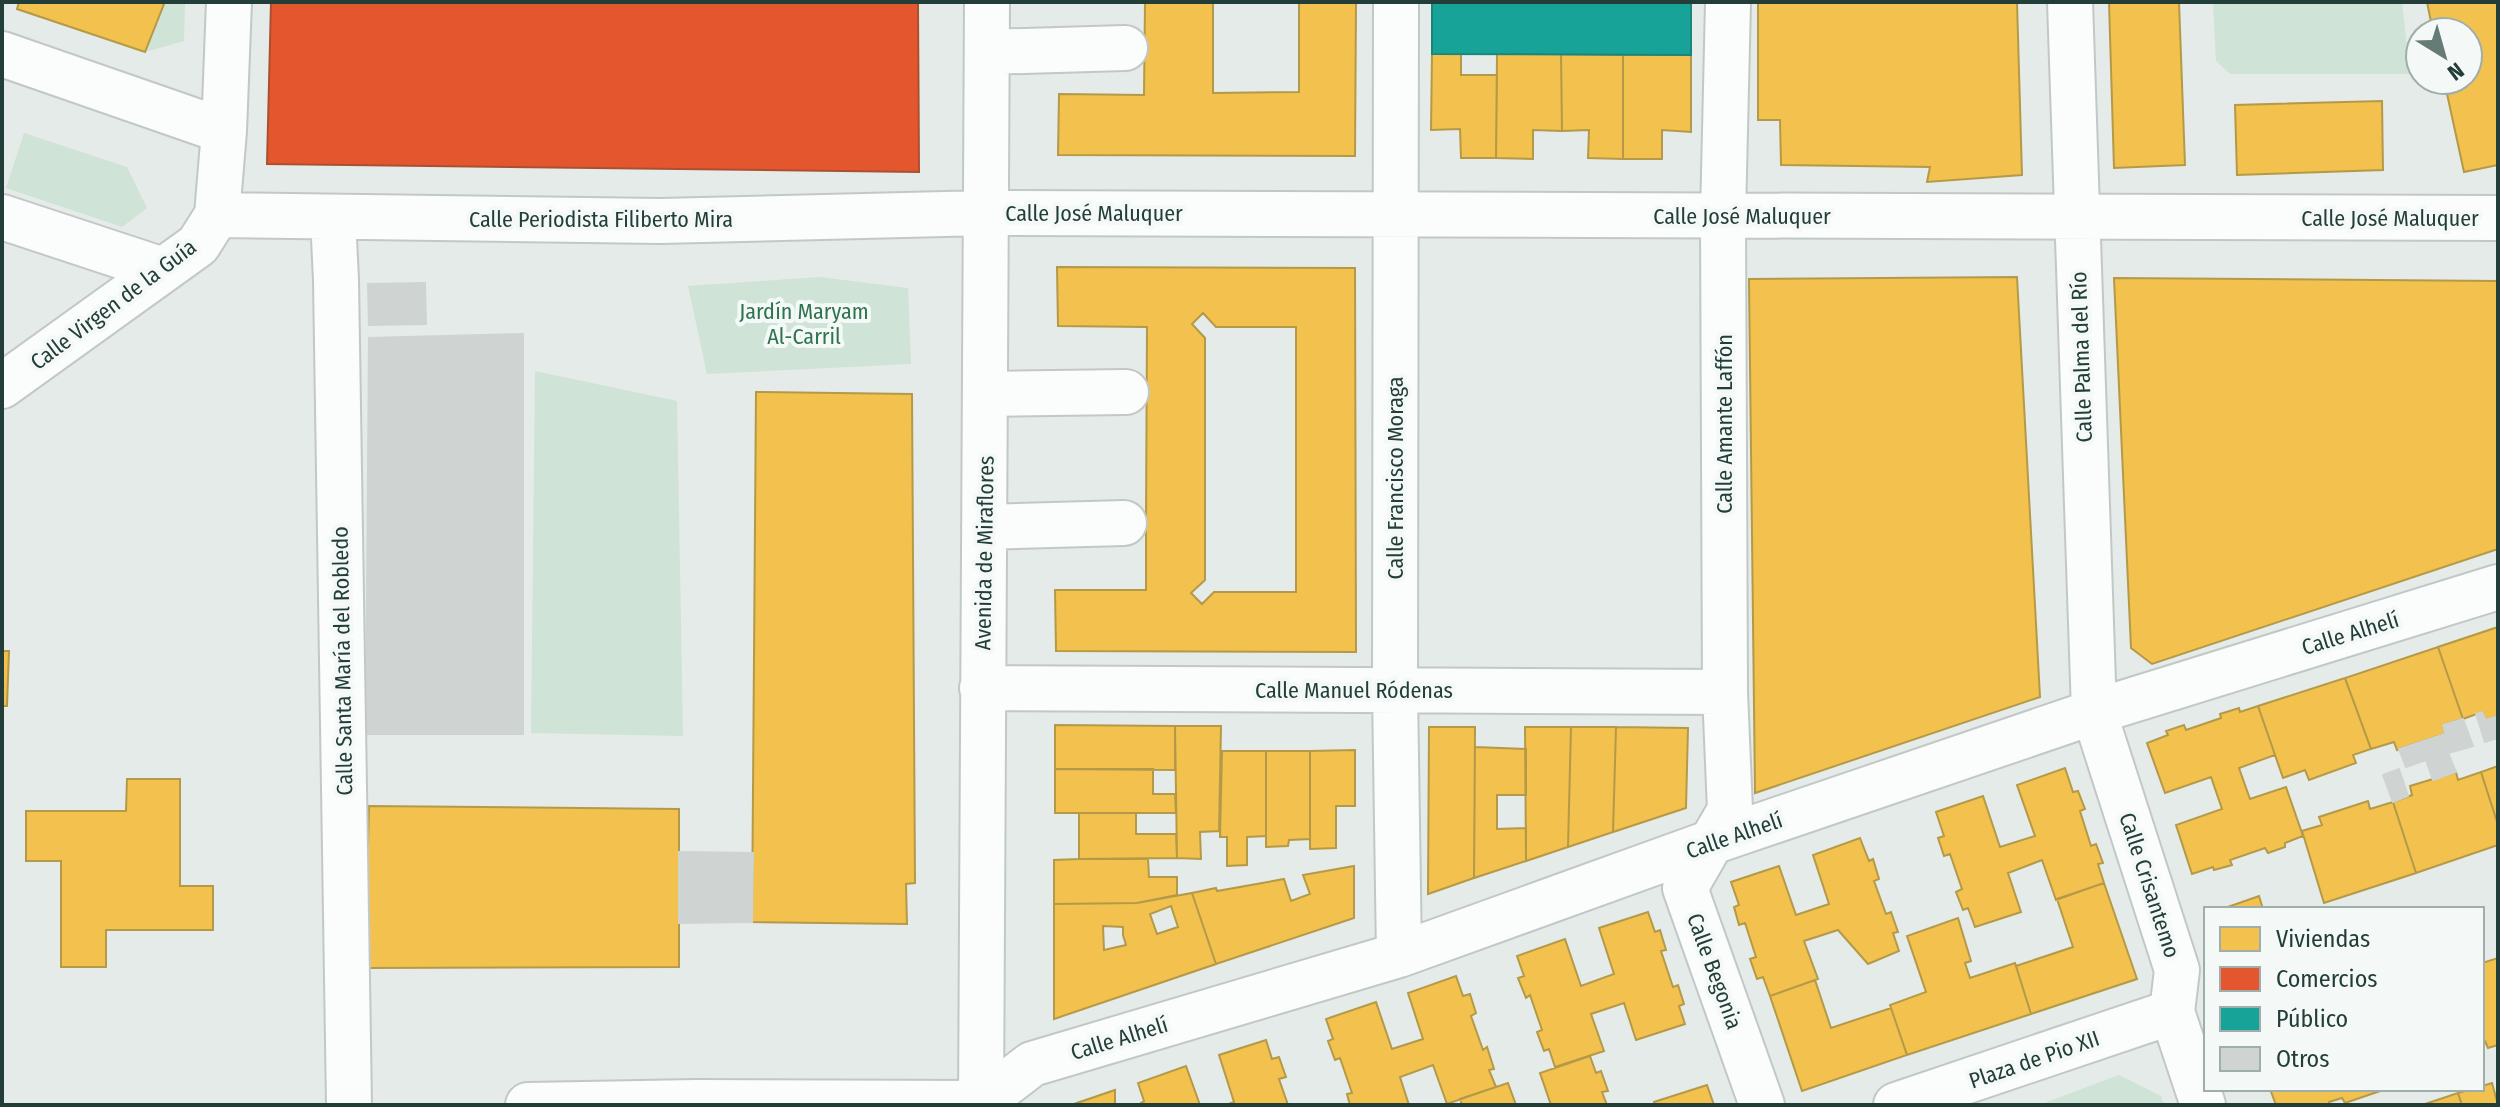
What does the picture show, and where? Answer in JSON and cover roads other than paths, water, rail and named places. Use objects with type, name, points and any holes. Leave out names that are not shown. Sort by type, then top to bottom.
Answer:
[{"type":"street","points":[[217,215],[229,2]]},
{"type":"street","name":"Avenida de Miraflores","points":[[981,1104],[987,2]]},
{"type":"street","name":"Calle Francisco Moraga","points":[[1396,2],[1395,691],[1399,955]]},
{"type":"street","name":"Calle Amante Laffón","points":[[1712,842],[1730,810],[1725,692],[1723,216],[1728,2]]},
{"type":"street","name":"Calle Palma del Río","points":[[2070,2],[2094,712]]},
{"type":"street","points":[[987,52],[1125,48]]},
{"type":"street","points":[[2,54],[224,131]]},
{"type":"street","name":"Calle José Maluquer","points":[[986,213],[2498,218]]},
{"type":"street","name":"Calle Periodista Filiberto Mira","points":[[217,215],[661,221],[986,213]]},
{"type":"street","name":"Calle Virgen de la Guía","points":[[2,386],[198,245],[217,215]]},
{"type":"street","points":[[2,217],[163,270]]},
{"type":"street","name":"Calle Santa María del Robledo","points":[[333,218],[349,1105]]},
{"type":"street","points":[[985,394],[1126,392]]},
{"type":"street","points":[[984,527],[1124,523]]},
{"type":"street","name":"Calle Alhelí","points":[[981,1104],[1032,1064],[1399,955],[1712,842],[2094,712],[2498,587]]},
{"type":"street","name":"Calle Manuel Ródenas","points":[[982,688],[1725,692]]},
{"type":"street","name":"Calle Crisantemo","points":[[2094,712],[2177,970],[2172,1012],[2203,1105]]},
{"type":"street","name":"Calle Begonia","points":[[1712,842],[1685,888],[1762,1105]]},
{"type":"street","name":"Plaza de Pio XII","points":[[1896,1105],[2172,1012]]},
{"type":"street","points":[[528,1105],[696,1102],[981,1104]]},
{"type":"park label","name":"Jardín Maryam Al-Carril","points":[[804,324]]}]
